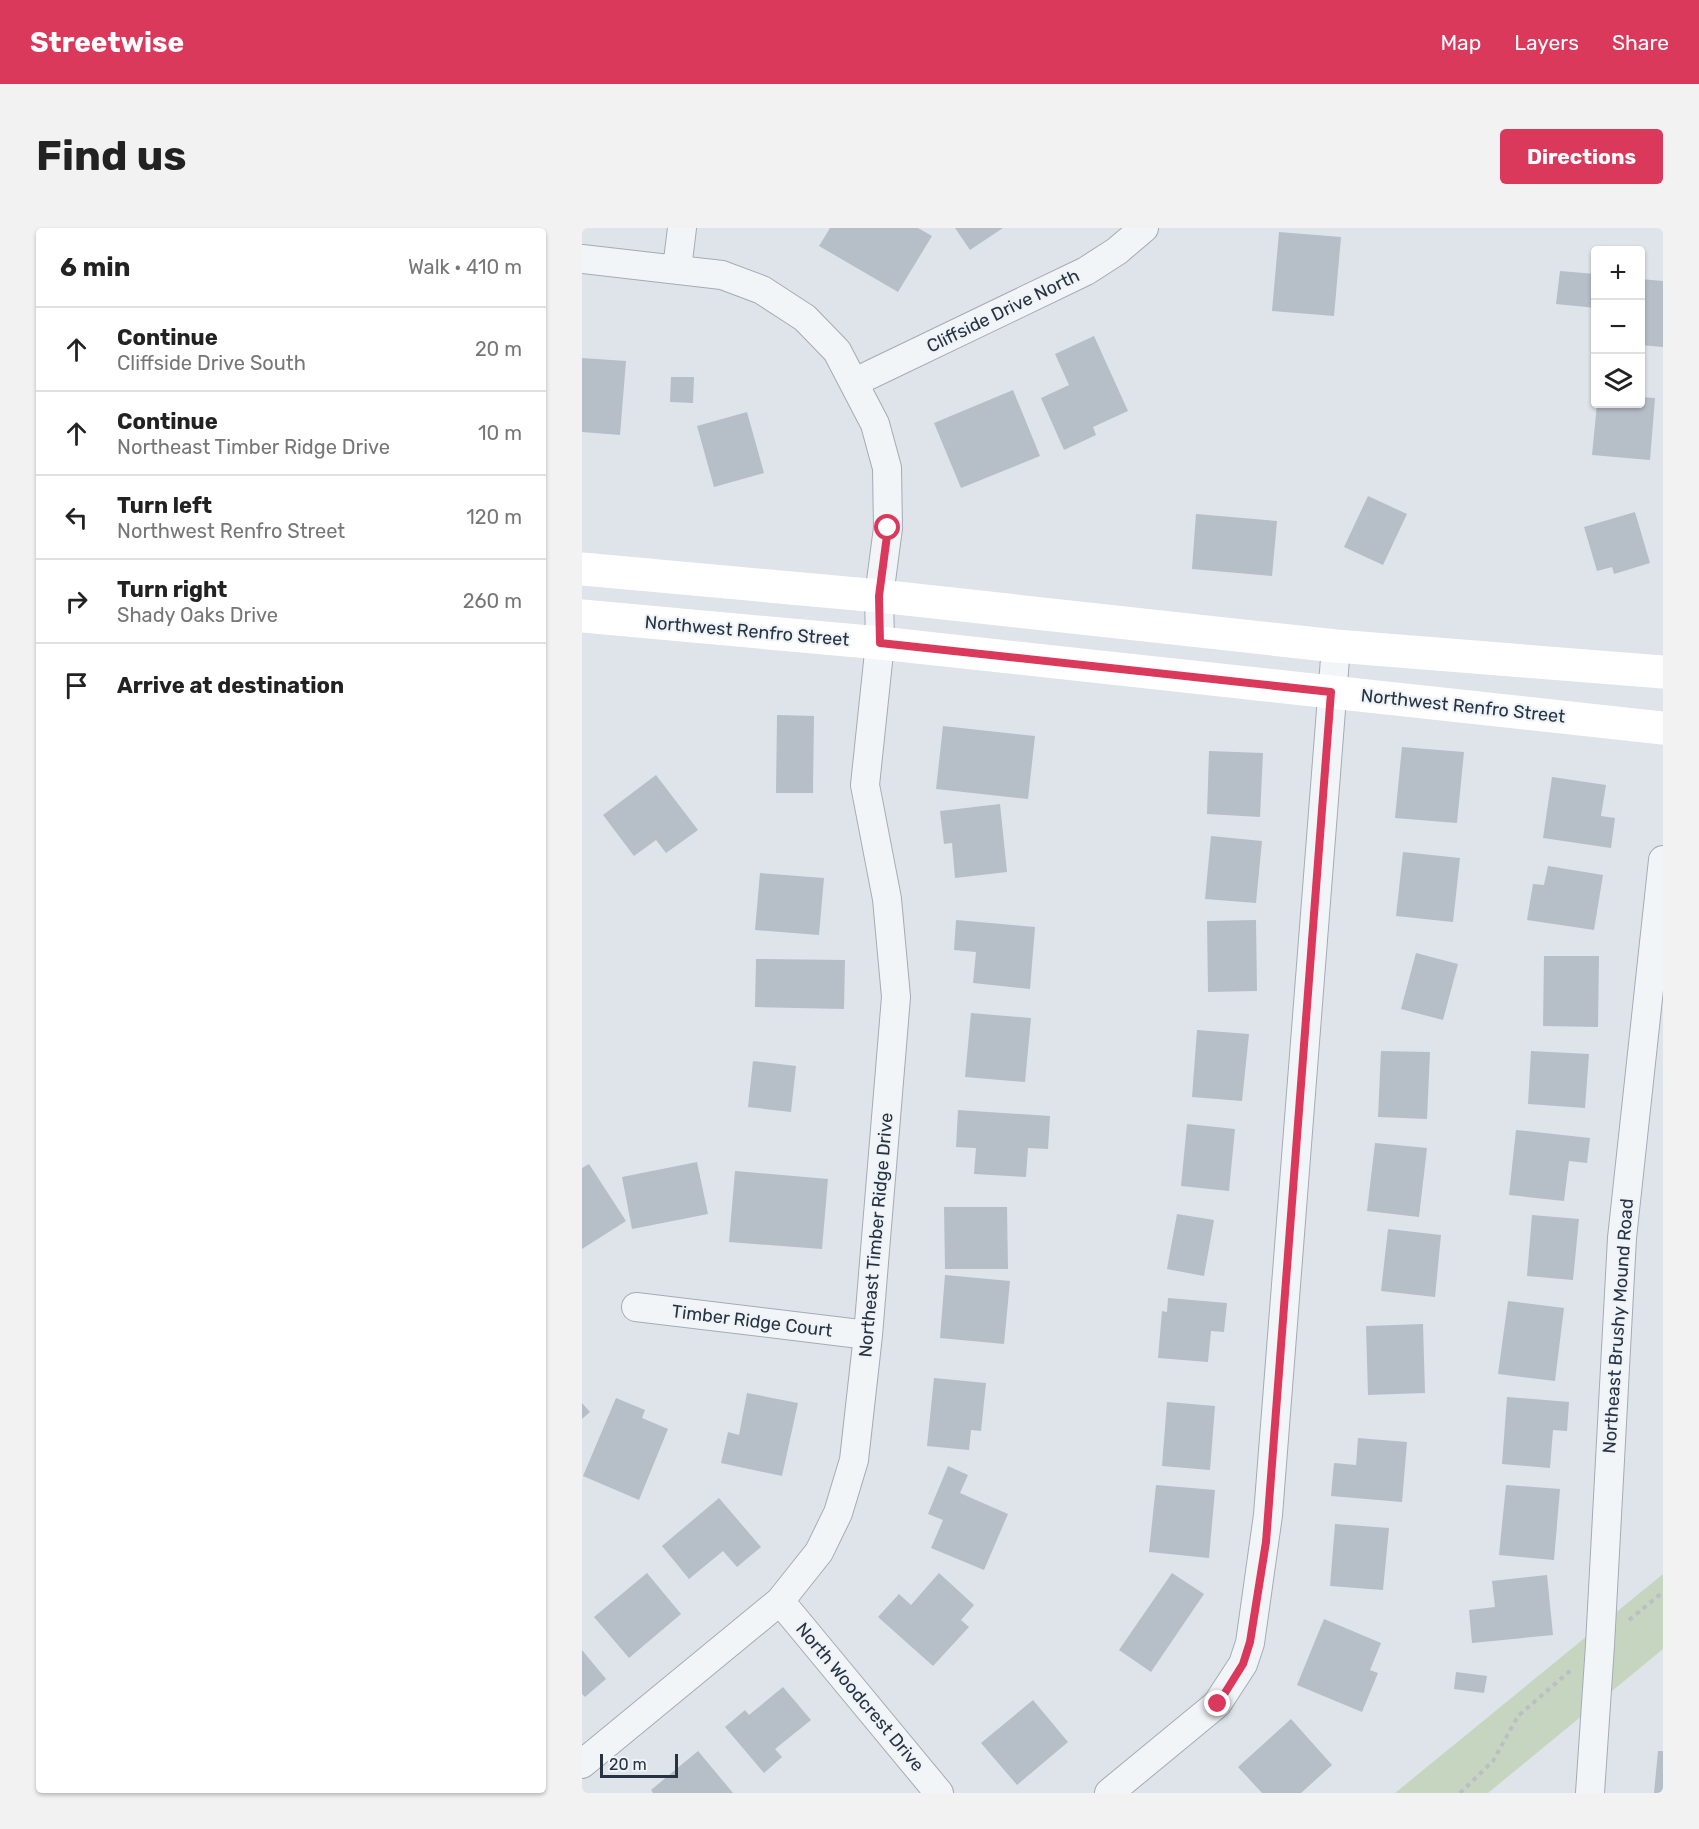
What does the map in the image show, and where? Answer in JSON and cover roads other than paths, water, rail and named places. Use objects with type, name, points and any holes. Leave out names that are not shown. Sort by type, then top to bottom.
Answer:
[{"type":"main road","points":[[582,569],[879,596],[1336,646],[1663,672]]},
{"type":"main road","name":"Northwest Renfro Street","points":[[582,616],[880,643],[1663,728]]},
{"type":"street","points":[[677,269],[682,228]]},
{"type":"street","name":"Cliffside Drive North","points":[[855,382],[1086,271],[1117,251],[1144,228]]},
{"type":"street","name":"Northeast Timber Ridge Drive","points":[[582,259],[722,275],[762,290],[805,318],[837,351],[875,424],[887,468],[888,528],[879,596],[880,643],[865,785],[887,899],[896,997],[868,1335],[854,1460],[838,1513],[819,1552],[780,1601],[582,1764]]},
{"type":"street","points":[[1109,1793],[1218,1704],[1243,1664],[1250,1642],[1266,1542],[1336,646]]},
{"type":"street","name":"Northeast Brushy Mound Road","points":[[1590,1793],[1622,1238],[1663,860]]},
{"type":"street","name":"Timber Ridge Court","points":[[636,1307],[868,1335]]},
{"type":"street","name":"North Woodcrest Drive","points":[[780,1601],[939,1793]]}]
